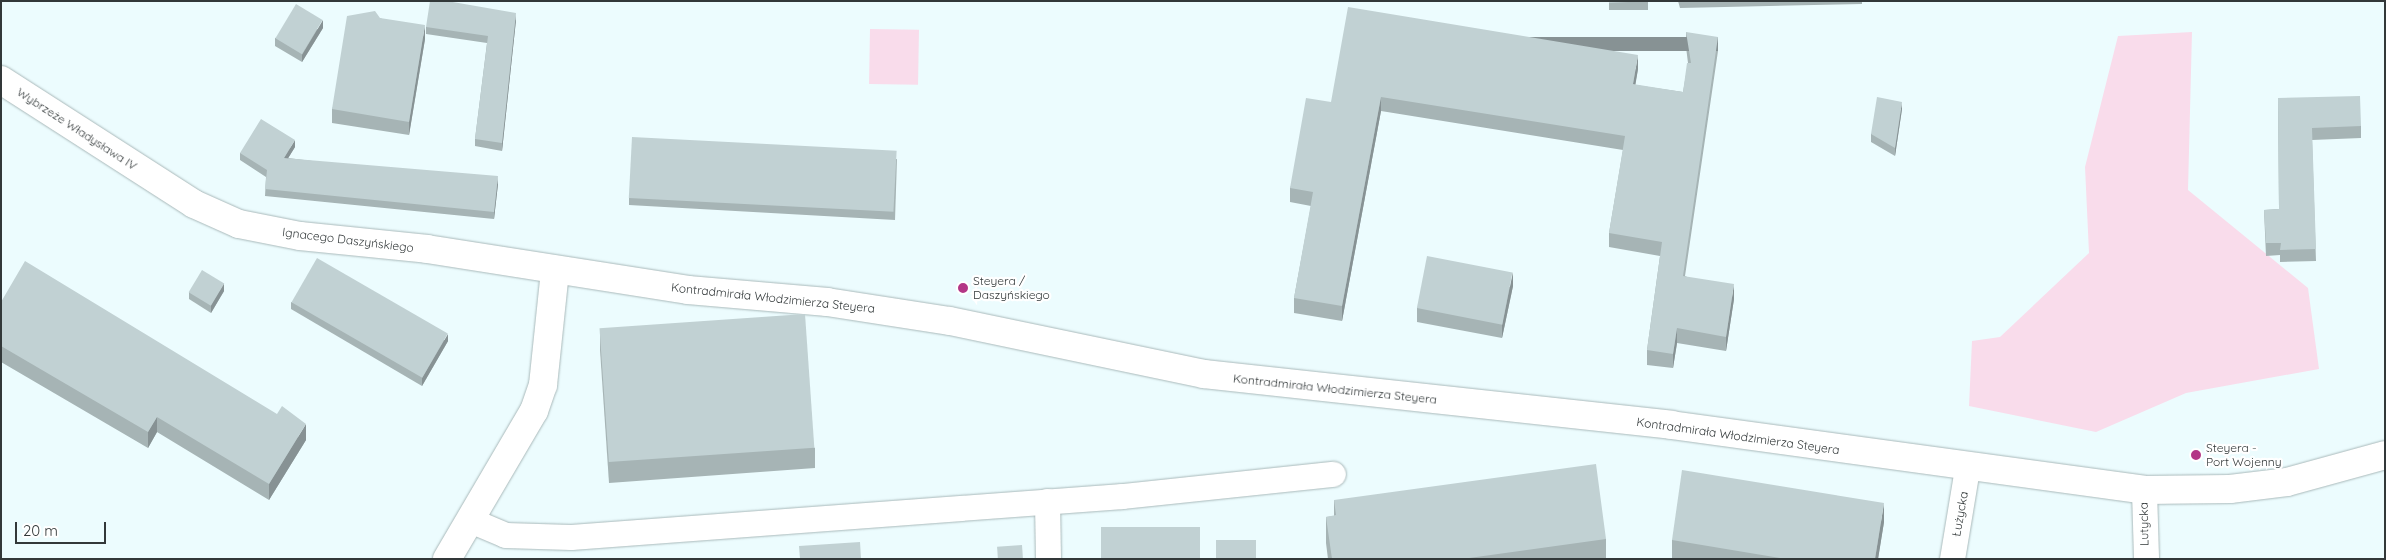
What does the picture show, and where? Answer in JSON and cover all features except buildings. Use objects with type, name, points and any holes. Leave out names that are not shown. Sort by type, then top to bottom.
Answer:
[{"type":"street","name":"Wybrzeże Władysława IV","points":[[1,80],[152,178]]},
{"type":"street","name":"Ignacego Daszyńskiego","points":[[152,178],[194,204],[239,224],[555,270]]},
{"type":"street","name":"Kontradmirała Włodzimierza Steyera","points":[[555,270],[950,320],[1204,374],[1671,425],[1967,468],[2144,490],[2230,489],[2287,482],[2385,455]]},
{"type":"street","points":[[447,559],[534,411],[542,385],[555,270]]},
{"type":"street","name":"Łużycka","points":[[1952,559],[1967,468]]},
{"type":"street","points":[[470,520],[505,535],[571,537],[1047,500],[1333,474]]},
{"type":"street","name":"Lutycka","points":[[2144,490],[2146,559]]},
{"type":"street","points":[[1047,500],[1048,559]]},
{"type":"shaded area","points":[[870,29],[919,30],[918,85],[869,84]]},
{"type":"shaded area","points":[[2192,32],[2188,190],[2308,288],[2319,369],[2186,393],[2096,432],[1969,406],[1972,341],[2000,337],[2089,253],[2085,167],[2118,36]]},
{"type":"place","name":"Steyera / Daszyńskiego","points":[[963,288]]},
{"type":"place","name":"Steyera - Port Wojenny","points":[[2196,455]]}]
